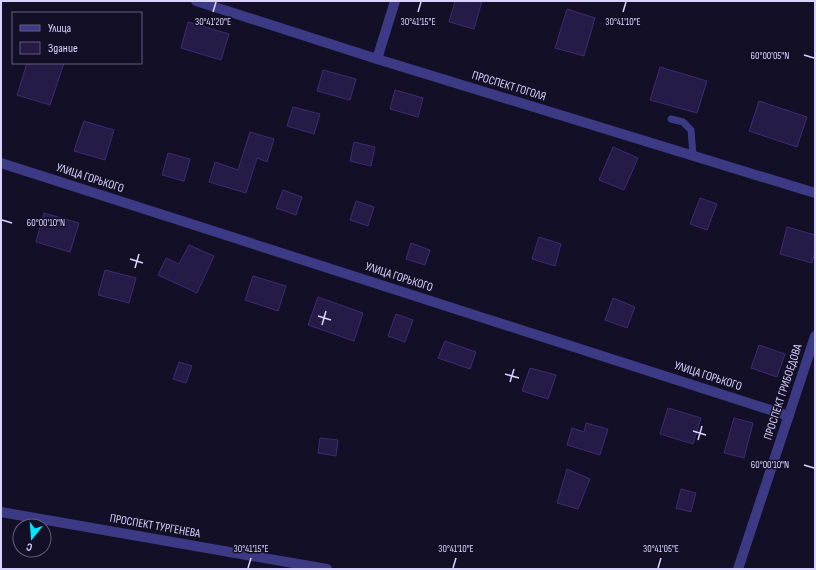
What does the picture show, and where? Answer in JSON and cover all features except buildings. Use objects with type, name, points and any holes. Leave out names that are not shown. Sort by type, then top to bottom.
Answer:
[{"type":"street","name":"ПРОСПЕКТ ГОГОЛЯ","points":[[196,1],[377,59],[815,193]]},
{"type":"street","points":[[377,59],[395,1]]},
{"type":"street","name":"УЛИЦА ГОРЬКОГО","points":[[1,163],[789,416]]},
{"type":"street","name":"ПРОСПЕКТ ГРИБОЕДОВА","points":[[738,569],[815,336]]},
{"type":"street","name":"ПРОСПЕКТ ТУРГЕНЕВА","points":[[1,512],[327,569]]},
{"type":"lane","points":[[671,119],[683,122],[691,130],[693,155]]}]
